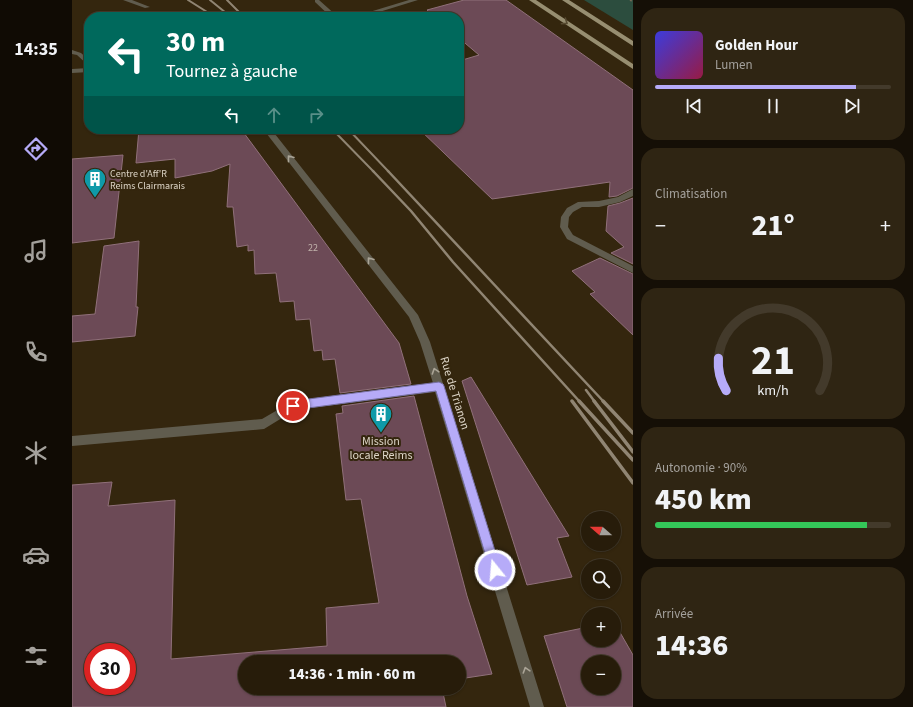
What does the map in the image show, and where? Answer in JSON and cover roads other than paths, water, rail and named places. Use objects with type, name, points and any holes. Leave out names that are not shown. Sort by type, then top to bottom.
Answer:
[{"type":"main road","points":[[532,0],[633,67]]},
{"type":"main road","points":[[565,0],[633,44]]},
{"type":"street","points":[[126,0],[148,7]]},
{"type":"street","points":[[388,0],[395,6]]},
{"type":"street","points":[[374,12],[415,0]]},
{"type":"street","points":[[317,1],[329,12]]},
{"type":"street","points":[[72,52],[79,54],[84,59]]},
{"type":"street","points":[[72,71],[84,70]]},
{"type":"street","name":"Rue de Trianon","points":[[271,134],[413,315],[425,342],[439,386],[537,707]]},
{"type":"street","points":[[633,192],[620,198],[599,204],[581,204],[570,210],[565,217],[564,227],[570,237],[633,270]]},
{"type":"street","points":[[72,441],[264,424],[293,406],[439,386]]},
{"type":"railway","points":[[188,0],[207,12]]},
{"type":"railway","points":[[210,0],[225,12]]},
{"type":"railway","points":[[227,0],[239,12]]},
{"type":"railway","points":[[337,134],[374,172]]},
{"type":"railway","points":[[353,134],[389,172]]},
{"type":"railway","points":[[373,171],[411,211],[453,262],[580,402]]},
{"type":"railway","points":[[388,171],[604,402]]},
{"type":"railway","points":[[586,390],[595,402]]},
{"type":"railway","points":[[572,401],[633,483]]},
{"type":"railway","points":[[579,401],[633,460]]},
{"type":"railway","points":[[594,401],[633,452]]},
{"type":"railway","points":[[603,401],[633,433]]},
{"type":"place","name":"Centre d'Aff'R Reims Clairmarais","points":[[95,198]]},
{"type":"place","name":"Mission locale Reims","points":[[381,434]]}]
